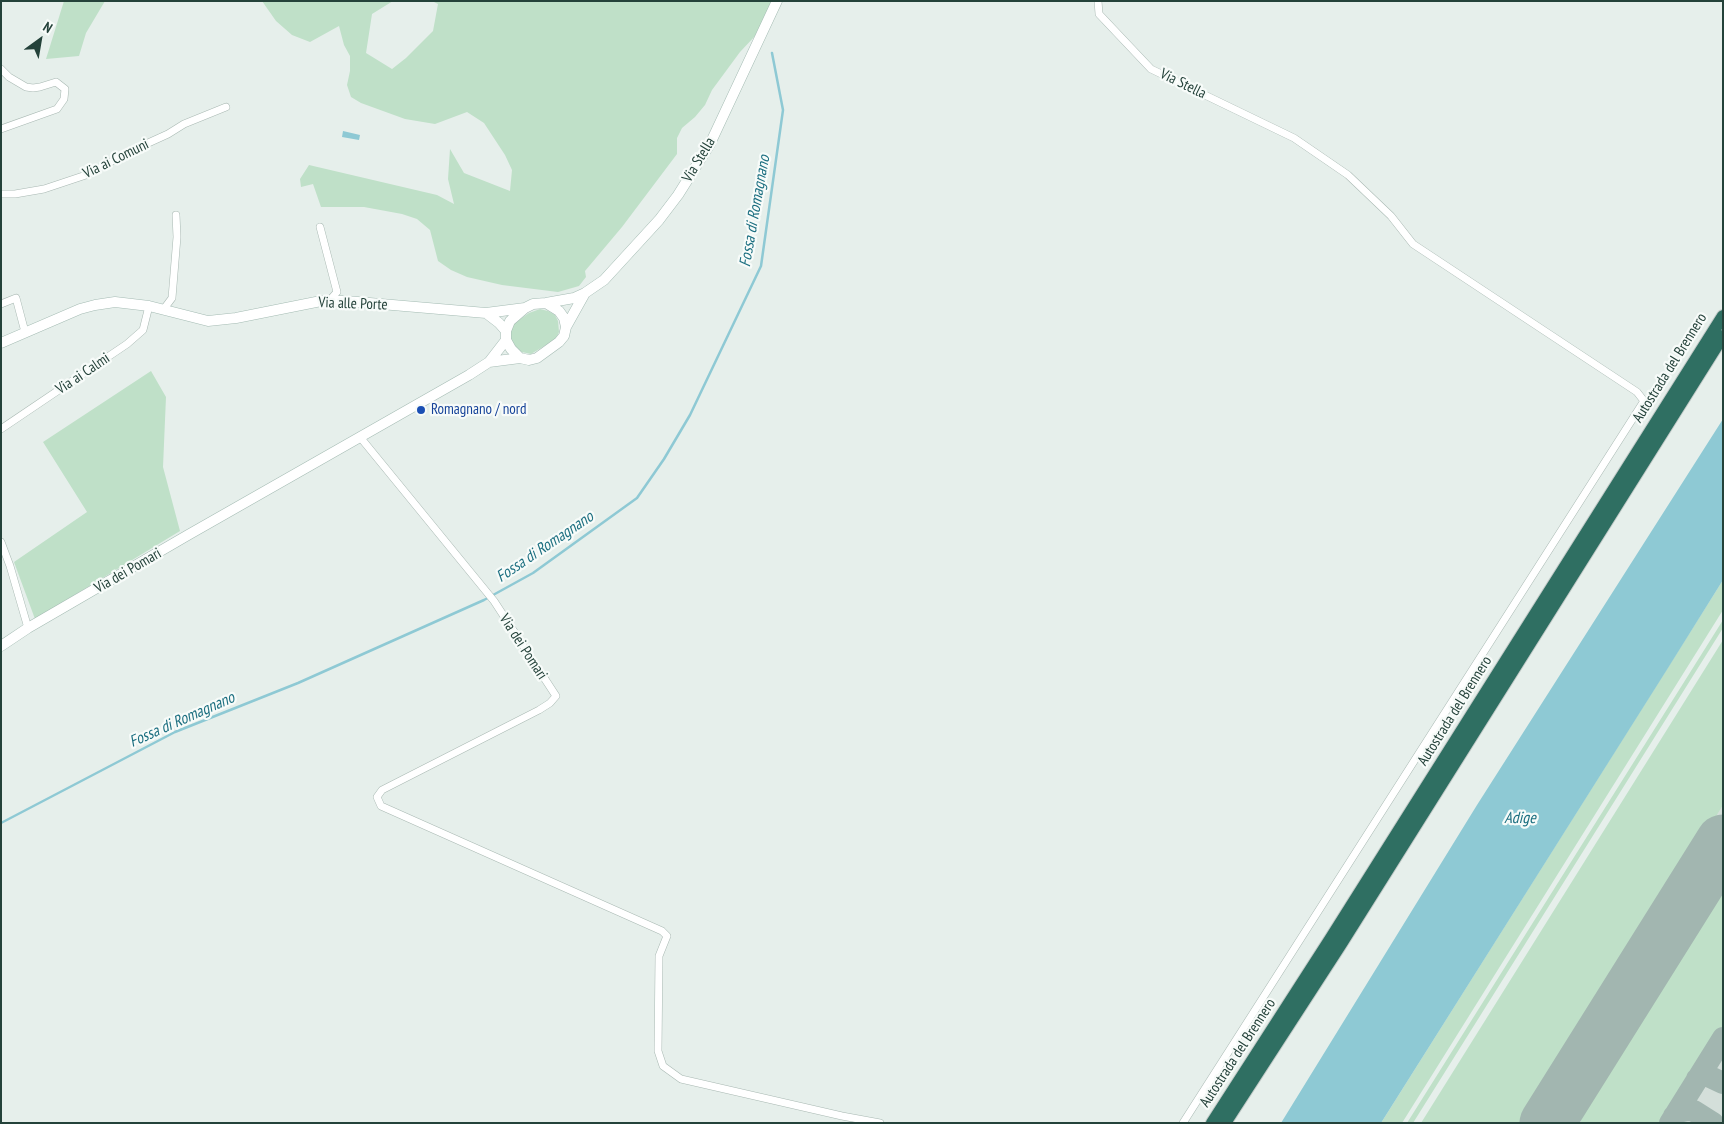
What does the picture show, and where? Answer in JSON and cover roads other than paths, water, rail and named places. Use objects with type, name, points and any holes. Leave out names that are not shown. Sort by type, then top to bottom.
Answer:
[{"type":"highway","name":"Autostrada del Brennero","points":[[1212,1123],[1331,938],[1723,316]]},
{"type":"highway","name":"Autostrada del Brennero","points":[[1226,1123],[1341,944],[1723,336]]},
{"type":"main road","name":"Via Stella","points":[[546,303],[574,298],[604,280],[659,220],[678,195],[710,144],[777,1]]},
{"type":"main road","name":"Via Stella","points":[[566,327],[585,293]]},
{"type":"main road","name":"Via alle Porte","points":[[1,343],[96,305],[115,302],[149,306],[208,321],[236,318],[321,301],[486,313],[525,308]]},
{"type":"main road","points":[[525,308],[533,304],[546,303],[559,311],[564,318],[566,327]]},
{"type":"main road","name":"Via dei Pomari","points":[[489,362],[506,336],[510,320],[525,308]]},
{"type":"main road","points":[[486,313],[499,323],[510,349],[520,358]]},
{"type":"main road","name":"Via dei Pomari","points":[[1,646],[28,628],[489,362],[537,358],[564,336],[566,327]]},
{"type":"street","name":"Via Stella","points":[[1098,1],[1099,14],[1151,69],[1294,138],[1348,175],[1391,216],[1413,244],[1637,392],[1644,401],[1183,1123]]},
{"type":"street","points":[[1,69],[9,77],[26,87],[40,87],[56,82],[65,89],[64,99],[57,109],[1,129]]},
{"type":"street","name":"Via ai Comuni","points":[[1,194],[15,194],[44,189],[86,174],[168,134],[184,124],[226,107]]},
{"type":"street","points":[[162,310],[172,298],[177,236],[176,215]]},
{"type":"street","points":[[320,227],[337,292],[329,301]]},
{"type":"street","points":[[1,304],[16,298],[25,332]]},
{"type":"street","name":"Via ai Calmi","points":[[1,429],[127,344],[143,330],[149,306]]},
{"type":"street","name":"Via dei Pomari","points":[[360,437],[485,590],[556,696],[550,703],[539,710],[382,790],[377,797],[381,806],[662,931],[667,936],[659,956],[658,1051],[663,1066],[681,1079],[880,1123]]},
{"type":"street","points":[[1,542],[13,574],[28,628]]},
{"type":"water","points":[[343,131],[360,135],[359,140],[342,137]]},
{"type":"water","name":"Adige","points":[[1723,419],[1723,580],[1668,668],[1381,1123],[1281,1123],[1477,805]]},
{"type":"waterway","name":"Fossa di Romagnano","points":[[1,823],[175,732],[298,683],[484,600],[533,573],[637,498],[664,459],[690,415],[761,266],[783,110],[772,53]]},
{"type":"place","name":"Romagnano / nord","points":[[421,410]]}]
